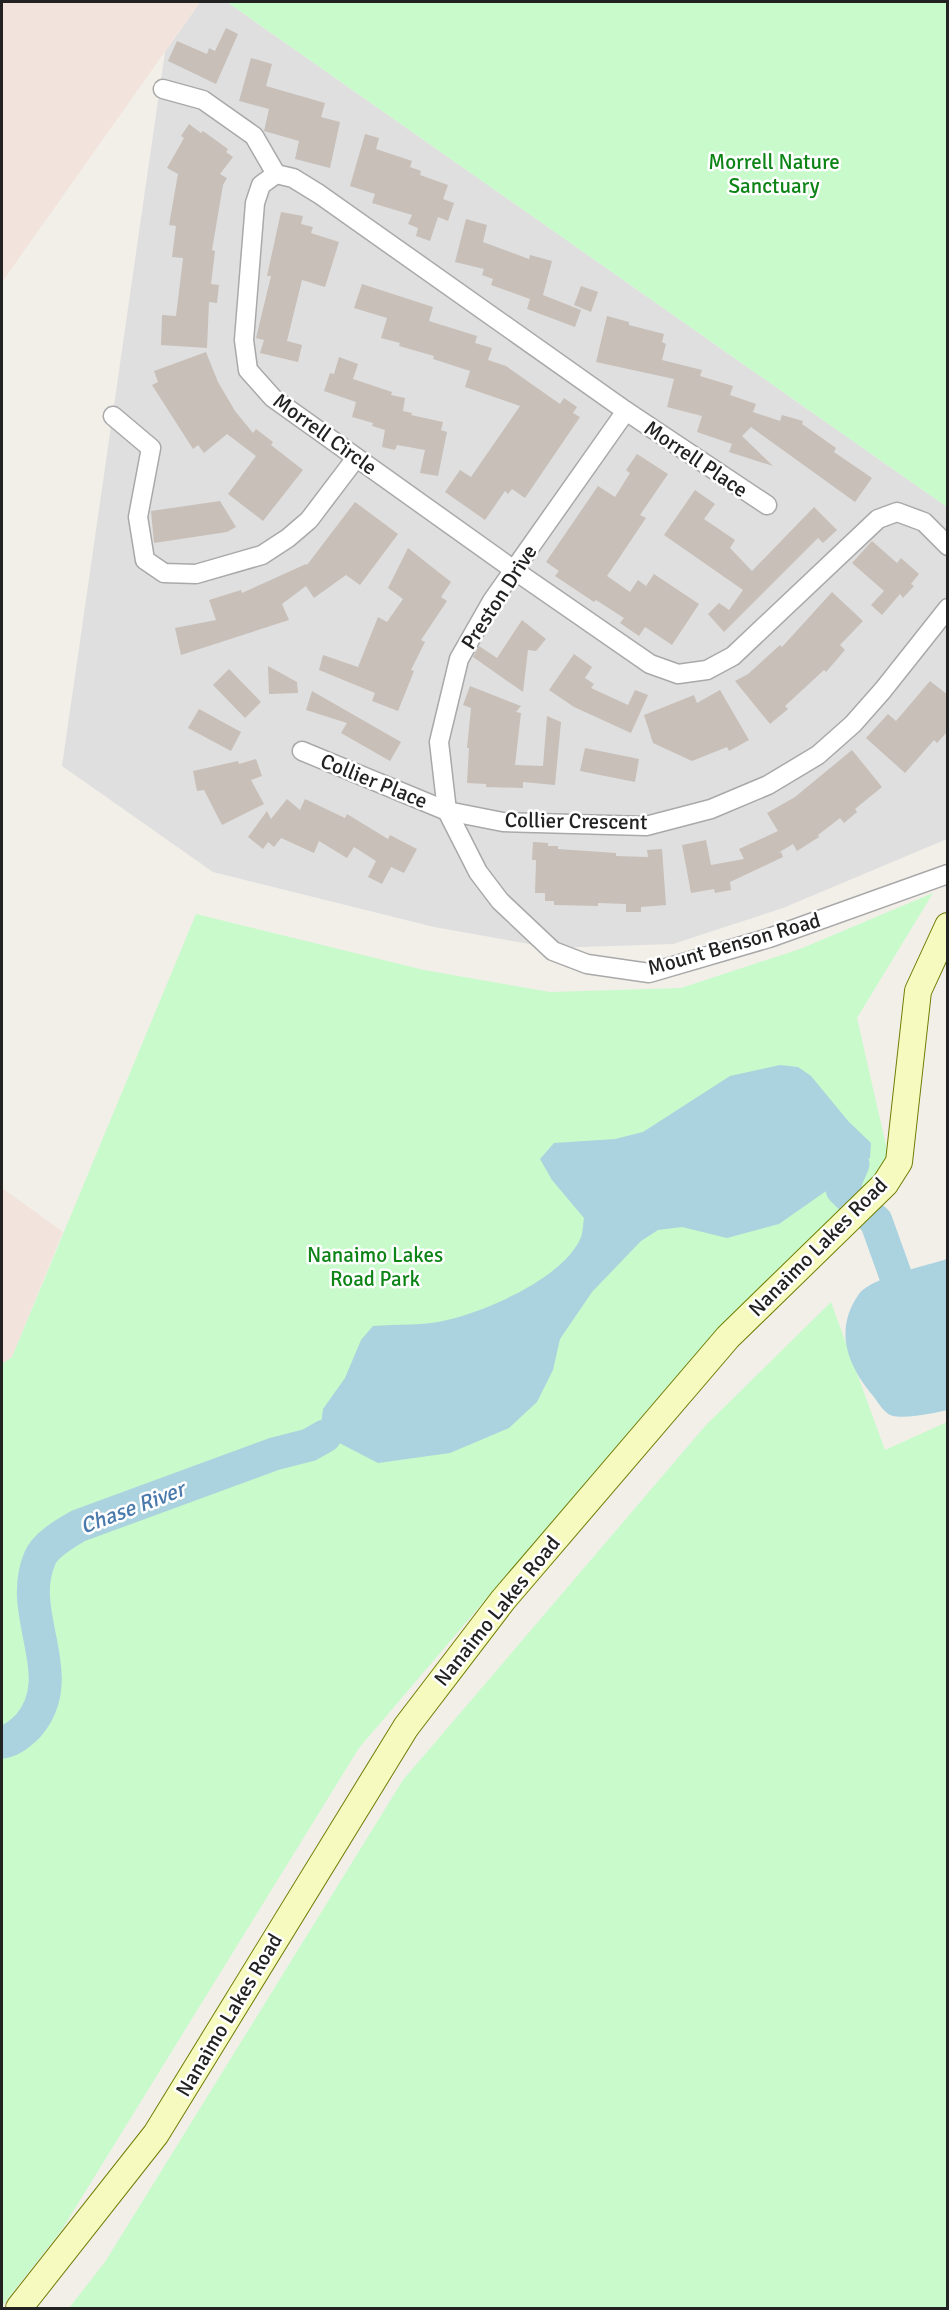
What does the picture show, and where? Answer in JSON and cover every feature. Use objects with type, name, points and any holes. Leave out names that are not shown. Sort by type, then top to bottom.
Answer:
[{"type":"street","points":[[163,89],[203,100],[254,136],[276,174],[293,178],[320,194],[626,411]]},
{"type":"street","name":"Morrell Circle","points":[[276,174],[261,185],[255,203],[244,340],[248,370],[273,398],[514,570]]},
{"type":"street","name":"Morrell Place","points":[[626,411],[767,506]]},
{"type":"street","name":"Preston Drive","points":[[525,926],[500,901],[478,872],[447,811],[439,742],[459,659],[492,600],[626,411]]},
{"type":"street","points":[[113,416],[151,448],[138,517],[145,560],[164,573],[196,574],[262,555],[288,538],[309,520],[356,458]]},
{"type":"street","points":[[514,570],[650,664],[678,674],[707,670],[733,656],[878,519],[897,512],[924,522],[948,546]]},
{"type":"street","name":"Collier Crescent","points":[[447,811],[503,822],[646,826],[711,809],[768,785],[818,756],[868,707],[948,608]]},
{"type":"street","name":"Collier Place","points":[[302,751],[447,811]]},
{"type":"street","name":"Mount Benson Road","points":[[525,926],[553,951],[587,964],[649,974],[769,938],[948,874]]},
{"type":"street","name":"Nanaimo Lakes Road","points":[[19,2308],[156,2134],[406,1727],[503,1600],[728,1337],[885,1184],[899,1162],[918,991],[948,926]]},
{"type":"shaded area","points":[[2,2],[200,2],[2,282]]},
{"type":"shaded area","points":[[200,2],[227,2],[947,507],[947,839],[783,908],[673,944],[552,948],[434,927],[213,872],[62,766],[165,52]]},
{"type":"shaded area","points":[[2,1188],[63,1232],[12,1357],[2,1364]]},
{"type":"green space","name":"Morrell Nature Sanctuary","points":[[227,2],[947,2],[947,507]]},
{"type":"green space","name":"Nanaimo Lakes Road Park","points":[[933,893],[857,1018],[891,1167],[666,1388],[359,1748],[61,2231],[2,2306],[2,1364],[12,1357],[196,914],[424,970],[550,992],[681,988],[800,949]]},
{"type":"green space","points":[[831,1302],[885,1450],[947,1422],[947,2308],[69,2308],[105,2262],[403,1780],[706,1425]]},
{"type":"water","points":[[780,1065],[798,1067],[811,1076],[849,1122],[871,1143],[870,1158],[853,1164],[829,1189],[779,1224],[727,1238],[682,1227],[658,1230],[641,1241],[592,1292],[560,1339],[553,1370],[537,1402],[509,1428],[450,1453],[378,1463],[320,1433],[323,1409],[345,1378],[361,1340],[373,1326],[438,1322],[483,1309],[542,1278],[559,1266],[572,1252],[581,1237],[584,1218],[552,1180],[540,1159],[554,1143],[615,1139],[643,1132],[730,1076]]},
{"type":"water","points":[[947,1259],[947,1410],[912,1416],[893,1416],[880,1406],[851,1361],[845,1335],[851,1308],[865,1288],[900,1273]]},
{"type":"building","points":[[226,28],[238,34],[216,84],[168,61],[177,41],[207,54],[209,48],[215,51]]},
{"type":"building","points":[[251,58],[272,64],[266,86],[325,103],[321,117],[340,122],[330,168],[295,159],[299,141],[264,131],[269,109],[239,101]]},
{"type":"building","points":[[189,124],[228,149],[226,152],[233,157],[220,174],[227,178],[223,185],[212,250],[215,251],[211,284],[219,285],[217,303],[209,302],[207,348],[161,345],[162,315],[176,316],[183,258],[172,257],[176,226],[169,225],[178,174],[167,168]]},
{"type":"building","points":[[365,134],[379,138],[376,149],[412,161],[410,167],[421,171],[420,175],[448,185],[443,199],[454,203],[448,221],[438,217],[430,241],[416,236],[418,228],[408,224],[412,215],[372,203],[375,194],[350,186]]},
{"type":"building","points":[[281,212],[303,216],[301,224],[313,227],[311,233],[339,242],[325,287],[302,280],[287,341],[302,345],[298,362],[260,353],[264,340],[256,338],[271,276],[267,276]]},
{"type":"building","points":[[466,219],[487,225],[483,242],[529,259],[530,255],[552,261],[543,295],[581,310],[575,327],[527,309],[530,299],[491,285],[493,279],[482,275],[484,269],[455,262]]},
{"type":"building","points":[[362,284],[433,307],[429,321],[477,336],[475,343],[492,348],[488,360],[506,366],[560,404],[564,398],[577,407],[573,413],[580,417],[525,498],[512,489],[508,494],[505,491],[485,520],[445,492],[460,470],[471,477],[520,406],[465,387],[470,371],[433,359],[434,356],[399,346],[400,343],[381,338],[387,318],[354,308]]},
{"type":"building","points":[[581,286],[598,292],[591,312],[574,305]]},
{"type":"building","points":[[607,316],[629,322],[629,325],[664,334],[662,342],[666,344],[662,360],[702,370],[700,376],[733,386],[730,395],[756,404],[753,412],[780,421],[782,415],[803,421],[802,424],[836,448],[834,452],[872,478],[855,502],[751,427],[742,436],[773,466],[729,452],[732,444],[697,432],[702,416],[667,407],[674,379],[596,362]]},
{"type":"building","points":[[206,352],[218,382],[235,411],[253,433],[256,429],[273,442],[271,445],[303,470],[263,521],[228,494],[256,456],[227,434],[204,453],[198,445],[193,449],[152,385],[158,382],[154,371]]},
{"type":"building","points":[[339,357],[358,364],[353,379],[392,392],[391,395],[405,398],[403,411],[443,422],[441,430],[447,432],[438,476],[420,473],[425,450],[397,445],[395,450],[382,447],[385,430],[372,426],[373,423],[352,417],[356,402],[324,391],[330,373],[334,374]]},
{"type":"building","points":[[637,454],[668,474],[640,515],[646,518],[607,576],[630,592],[638,580],[646,586],[654,574],[699,604],[672,645],[645,627],[639,636],[620,623],[624,618],[596,600],[594,602],[555,576],[559,571],[546,562],[598,486],[615,497],[630,473],[626,470]]},
{"type":"building","points":[[695,490],[715,504],[704,519],[735,540],[730,548],[752,571],[814,507],[837,530],[823,543],[818,538],[724,632],[708,614],[719,603],[729,610],[743,590],[664,535]]},
{"type":"building","points":[[220,501],[236,527],[227,532],[154,543],[151,511]]},
{"type":"building","points":[[355,502],[398,534],[360,585],[346,575],[314,598],[306,586],[282,604],[289,620],[181,655],[175,628],[216,620],[209,600],[241,590],[242,593],[307,565]]},
{"type":"building","points":[[872,541],[897,563],[901,558],[919,574],[911,584],[914,586],[903,598],[900,594],[882,615],[871,605],[884,591],[852,563]]},
{"type":"building","points":[[408,548],[451,582],[441,597],[447,601],[421,640],[425,642],[411,670],[414,671],[398,711],[372,701],[375,693],[319,670],[323,655],[358,667],[378,617],[387,622],[403,599],[388,588]]},
{"type":"building","points":[[832,592],[863,621],[840,645],[845,650],[826,672],[824,670],[785,706],[788,709],[770,724],[735,681],[748,674],[780,645],[782,647]]},
{"type":"building","points":[[522,620],[546,639],[536,651],[528,650],[523,692],[473,657],[479,646],[497,658]]},
{"type":"building","points":[[574,654],[592,667],[585,678],[594,684],[591,688],[628,705],[635,690],[648,695],[631,733],[574,707],[549,690]]},
{"type":"building","points":[[268,666],[297,682],[298,693],[269,694]]},
{"type":"building","points":[[229,669],[261,702],[245,718],[213,685]]},
{"type":"building","points":[[930,681],[948,695],[948,731],[937,743],[934,740],[905,773],[866,738],[888,714],[896,721]]},
{"type":"building","points":[[470,686],[521,706],[516,712],[521,713],[515,765],[543,766],[547,716],[561,722],[555,785],[523,782],[523,788],[486,787],[486,784],[467,783],[469,748],[467,748],[471,708],[463,705]]},
{"type":"building","points":[[720,690],[749,740],[729,751],[727,747],[692,761],[653,743],[644,715],[694,695],[697,703]]},
{"type":"building","points":[[312,691],[401,742],[390,761],[341,733],[347,723],[306,710]]},
{"type":"building","points":[[199,709],[241,732],[231,751],[188,728]]},
{"type":"building","points":[[585,748],[639,759],[635,782],[580,771]]},
{"type":"building","points":[[852,750],[882,787],[855,809],[857,812],[844,823],[840,818],[818,835],[819,837],[797,851],[793,844],[778,853],[781,852],[783,857],[730,882],[731,890],[715,893],[714,889],[691,893],[682,845],[706,840],[711,865],[744,859],[739,849],[778,831],[767,813],[795,797]]},
{"type":"building","points":[[256,759],[262,776],[251,780],[264,804],[222,825],[204,790],[197,791],[193,771]]},
{"type":"building","points":[[287,799],[300,810],[305,799],[345,818],[347,814],[388,839],[390,835],[417,849],[404,873],[391,867],[382,884],[368,877],[376,861],[354,847],[347,858],[319,841],[314,853],[281,838],[274,847],[268,842],[263,849],[248,837],[267,811],[271,819]]},
{"type":"building","points":[[533,842],[548,843],[548,846],[558,846],[558,849],[616,853],[616,856],[648,857],[647,850],[662,849],[666,905],[641,907],[641,912],[626,912],[626,904],[554,905],[554,901],[545,901],[545,893],[535,893],[536,860],[532,860]]},
{"type":"waterway","name":"Chase River","points":[[849,1196],[842,1189],[853,1164]]},
{"type":"waterway","name":"Chase River","points":[[862,1209],[876,1221],[895,1274]]},
{"type":"waterway","name":"Chase River","points":[[2,1742],[13,1738],[28,1726],[40,1706],[45,1686],[45,1665],[34,1601],[34,1579],[40,1558],[51,1544],[78,1526],[274,1454],[309,1445],[325,1436]]}]
